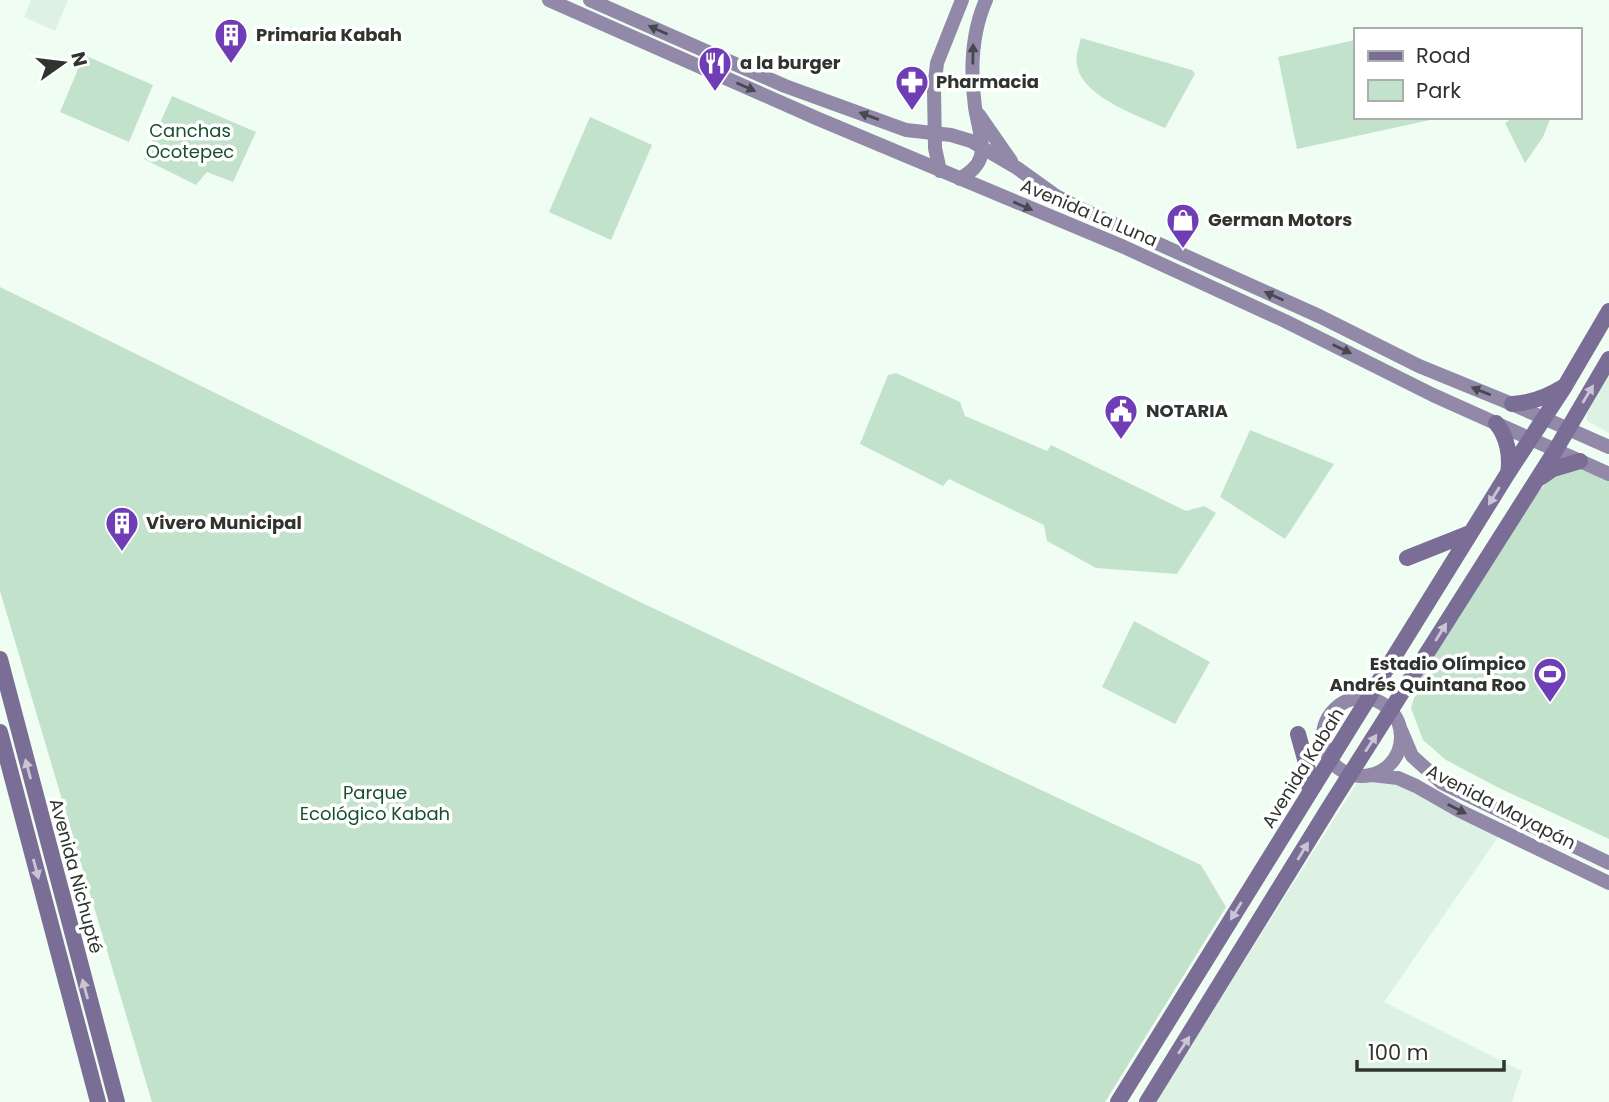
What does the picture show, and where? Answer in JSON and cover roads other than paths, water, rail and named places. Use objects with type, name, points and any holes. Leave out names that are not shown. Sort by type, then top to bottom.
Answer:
[{"type":"main road","name":"Avenida La Luna","points":[[549,0],[960,180],[1124,247],[1609,474]]},
{"type":"main road","name":"Avenida La Luna","points":[[590,0],[785,86],[913,131],[957,136],[981,146],[1056,196],[1081,209],[1320,316],[1419,366],[1609,447]]},
{"type":"main road","points":[[940,171],[935,154],[933,90],[937,63],[962,0]]},
{"type":"main road","points":[[960,180],[978,164],[981,146],[973,88],[973,43],[979,15],[986,0]]},
{"type":"main road","points":[[976,111],[1017,168]]},
{"type":"main road","points":[[913,131],[929,122],[935,113]]},
{"type":"main road","name":"Avenida Kabah","points":[[1118,1102],[1609,312]]},
{"type":"main road","points":[[1147,1102],[1555,451],[1609,359]]},
{"type":"main road","points":[[1512,404],[1527,404],[1565,386]]},
{"type":"main road","points":[[1496,423],[1502,430],[1507,447],[1510,463],[1508,473]]},
{"type":"main road","points":[[1535,481],[1553,469],[1580,461]]},
{"type":"main road","points":[[1406,558],[1471,533]]},
{"type":"main road","name":"Avenida Nichupté","points":[[0,659],[87,1026],[98,1102]]},
{"type":"main road","points":[[1350,775],[1335,766],[1324,745],[1323,734],[1331,714],[1347,701],[1369,698],[1392,710]]},
{"type":"main road","name":"Avenida Mayapán","points":[[1392,710],[1412,756],[1441,783],[1609,863]]},
{"type":"main road","points":[[1372,775],[1383,771],[1398,753],[1402,742],[1401,730]]},
{"type":"main road","name":"Avenida Nichupté","points":[[0,732],[87,1026],[117,1102]]},
{"type":"main road","points":[[1298,734],[1308,770],[1310,791]]},
{"type":"main road","points":[[1416,786],[1418,779],[1426,771]]},
{"type":"main road","name":"Avenida Mayapán","points":[[1350,775],[1398,778],[1609,883]]},
{"type":"place","name":"Primaria Kabah","points":[[231,65]]},
{"type":"place","name":"a la burger","points":[[715,93]]},
{"type":"place","name":"Pharmacia","points":[[912,112]]},
{"type":"place","name":"German Motors","points":[[1183,250]]},
{"type":"place","name":"NOTARIA","points":[[1121,441]]},
{"type":"place","name":"Vivero Municipal","points":[[122,553]]},
{"type":"place","name":"Estadio Olímpico Andrés Quintana Roo","points":[[1550,704]]},
{"type":"park label","name":"Canchas Ocotepec","points":[[190,141]]},
{"type":"park label","name":"Parque Ecológico Kabah","points":[[375,803]]}]
